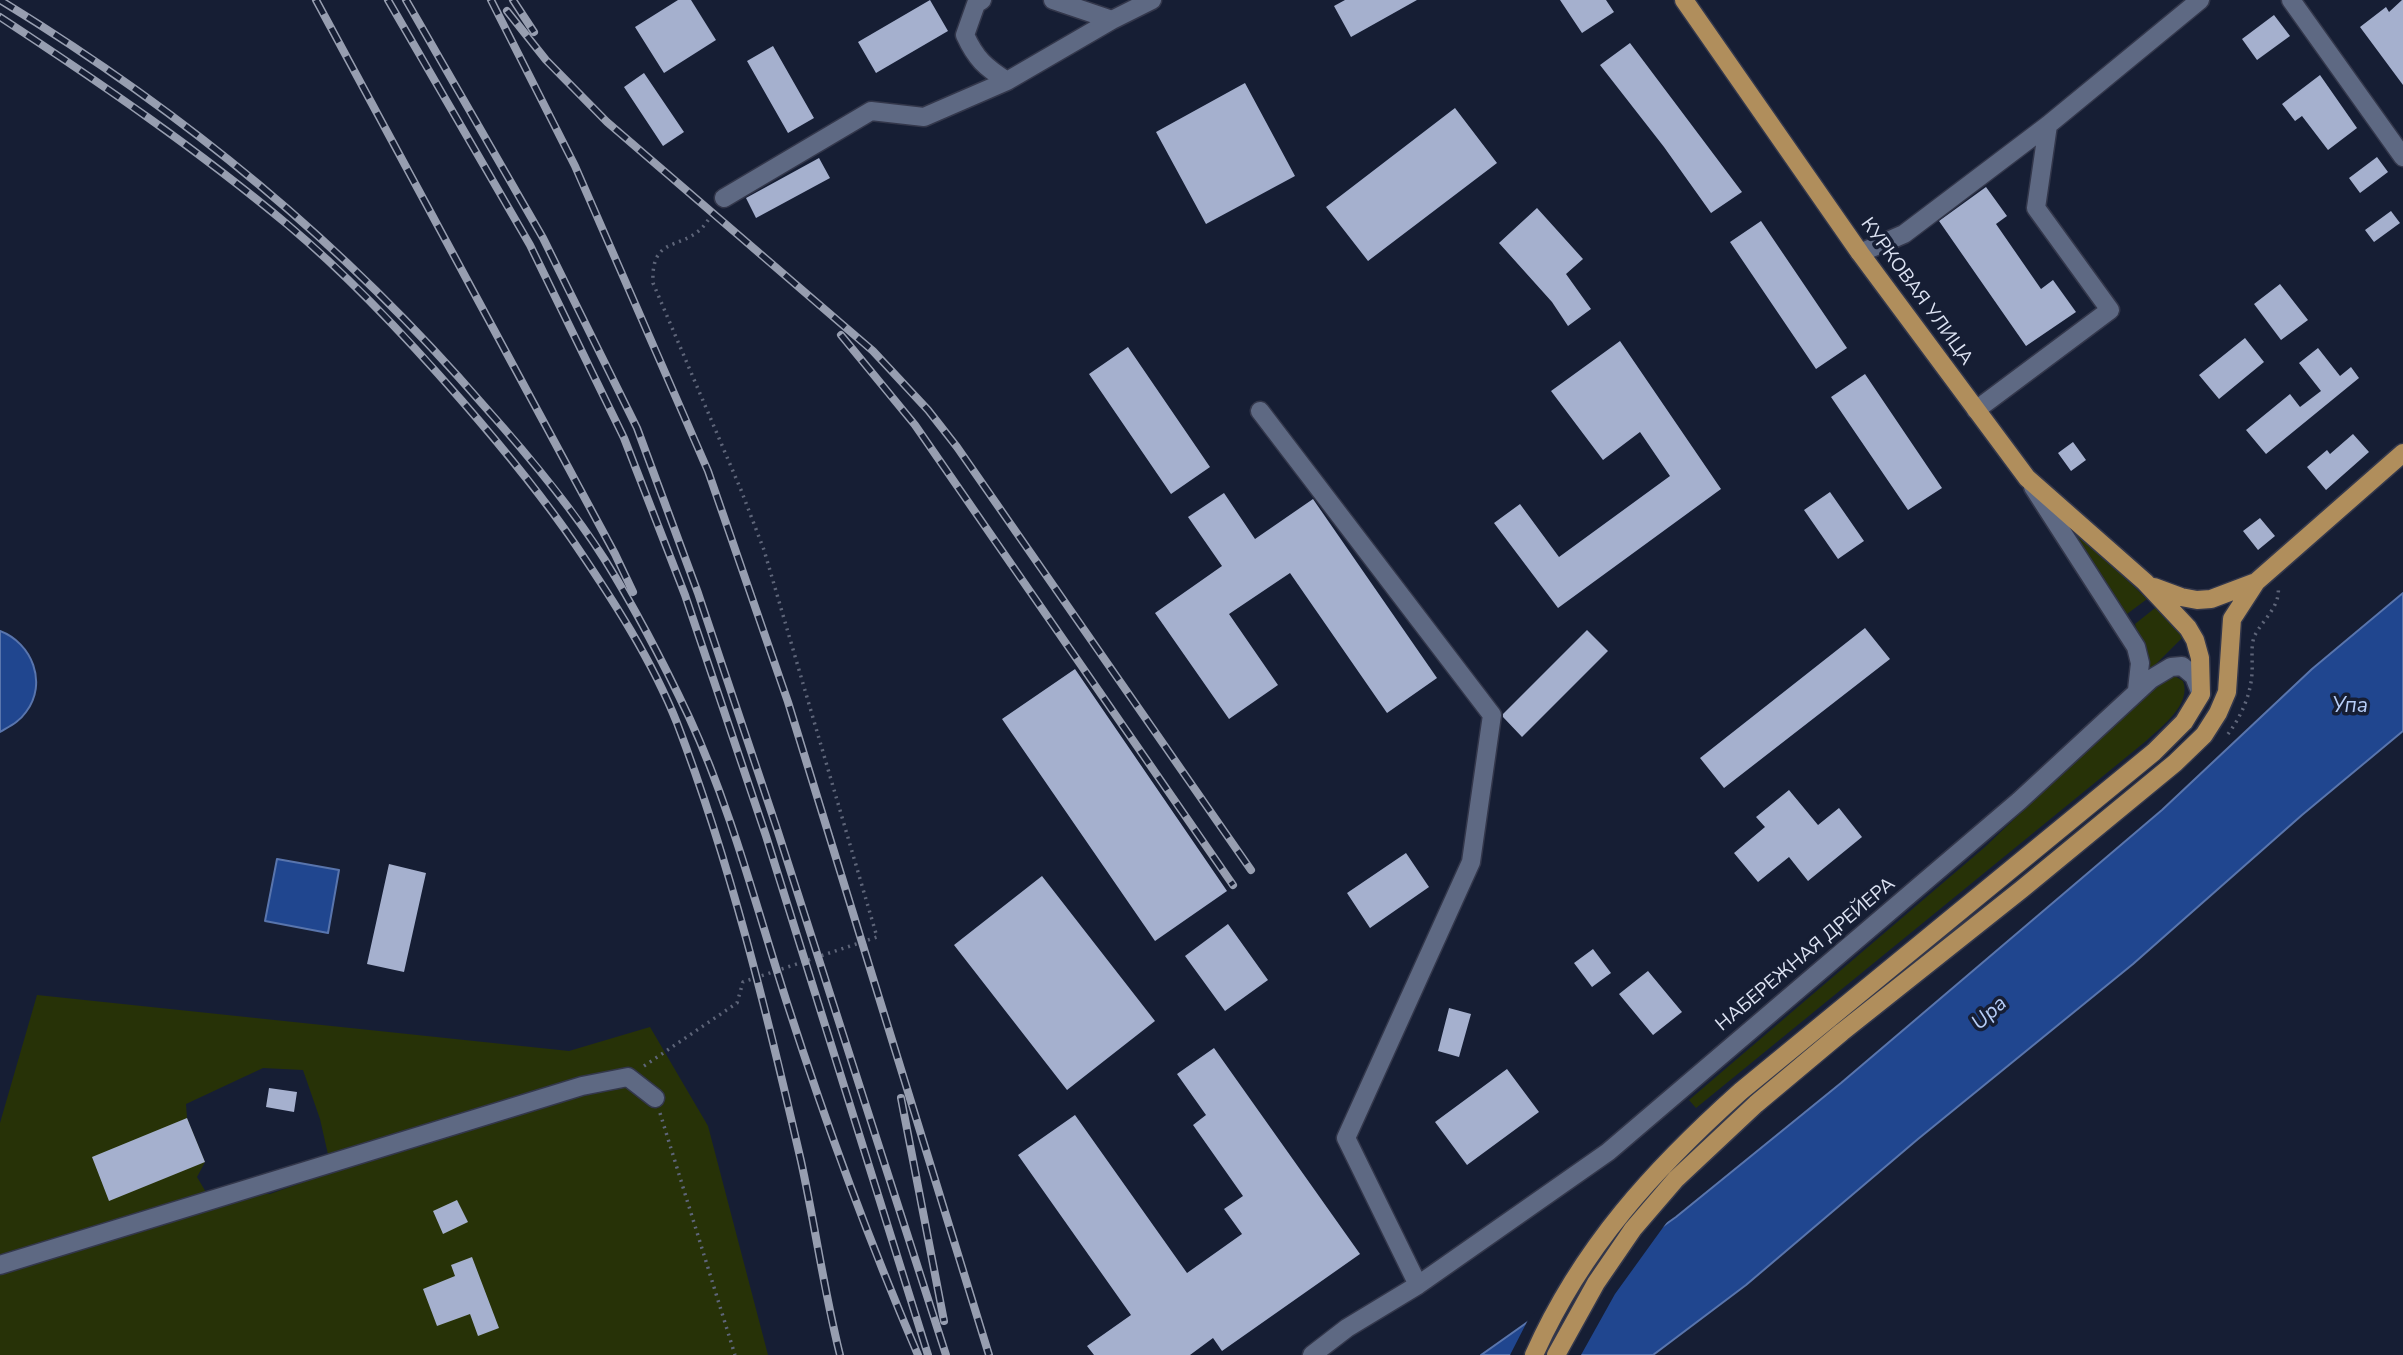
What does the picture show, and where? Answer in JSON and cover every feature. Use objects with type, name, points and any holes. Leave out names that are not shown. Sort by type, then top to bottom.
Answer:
[{"type":"main road","name":"КУРКОВАЯ УЛИЦА","points":[[1684,0],[1860,253],[2027,478],[2144,582]]},
{"type":"main road","points":[[1556,1355],[1596,1283],[1633,1229],[1676,1179],[1756,1104],[1853,1023],[2043,873],[2197,743],[2225,699],[2232,619],[2256,582],[2403,453]]},
{"type":"main road","points":[[2144,582],[2161,592],[2197,600],[2218,597],[2256,582]]},
{"type":"main road","points":[[1534,1355],[1554,1311],[1589,1255],[1615,1219],[1661,1166],[1741,1091],[2154,752],[2184,722],[2200,694],[2200,658],[2195,640],[2188,628],[2144,582]]},
{"type":"street","points":[[982,0],[976,4],[965,35],[974,54],[986,69],[1007,81]]},
{"type":"street","points":[[1053,0],[1112,20]]},
{"type":"street","points":[[724,198],[872,111],[924,117],[1007,81],[1152,0]]},
{"type":"street","points":[[1860,253],[1904,234],[2048,125],[2200,0]]},
{"type":"street","points":[[2291,0],[2403,158]]},
{"type":"street","points":[[1976,410],[2110,310],[2036,208],[2048,125]]},
{"type":"street","points":[[1260,411],[1492,715],[1471,862],[1346,1139],[1418,1285]]},
{"type":"street","points":[[2027,478],[2132,640],[2139,655],[2137,690]]},
{"type":"street","name":"НАБЕРЕЖНАЯ ДРЕЙЕРА","points":[[1312,1355],[1347,1328],[1418,1285],[1608,1153],[2018,801],[2137,690],[2166,669],[2179,666],[2189,670],[2194,676],[2200,694]]},
{"type":"street","points":[[0,1265],[582,1086],[628,1077],[656,1098]]},
{"type":"path","points":[[628,1077],[737,1003],[743,982],[877,937],[764,551],[653,283],[652,266],[664,248],[700,230],[724,198]]},
{"type":"path","points":[[656,1098],[735,1355]]},
{"type":"green space","points":[[2071,527],[2147,599],[2127,614]]},
{"type":"green space","points":[[2155,608],[2179,631],[2182,638],[2149,671],[2135,624]]},
{"type":"green space","points":[[2173,675],[2183,681],[2183,698],[2174,714],[2146,741],[1696,1108],[1689,1100],[1985,847],[2163,677]]},
{"type":"green space","points":[[37,995],[569,1051],[650,1027],[708,1126],[768,1355],[0,1355],[0,1123]],"holes":[[[263,1068],[303,1070],[320,1119],[332,1172],[270,1194],[207,1194],[197,1177],[205,1162],[187,1118],[186,1104]]]},
{"type":"water","name":"Упа","points":[[2403,593],[2403,731],[2302,815],[2133,964],[1918,1139],[1746,1285],[1653,1355],[1481,1355],[1676,1217],[1841,1083],[2162,810],[2312,669]]},
{"type":"water","points":[[0,631],[21,645],[28,654],[36,677],[36,689],[26,712],[0,732]]},
{"type":"water","points":[[277,859],[339,870],[328,933],[265,921]]},
{"type":"pier","points":[[1672,1215],[1615,1294],[1581,1355],[1510,1355],[1530,1316]]},
{"type":"building","points":[[678,0],[691,0],[716,40],[664,73],[635,27]]},
{"type":"building","points":[[930,0],[948,31],[876,73],[858,42]]},
{"type":"building","points":[[1345,0],[1417,0],[1351,37],[1334,6]]},
{"type":"building","points":[[1560,0],[1606,0],[1614,12],[1582,33]]},
{"type":"building","points":[[2402,0],[2403,85],[2360,27],[2386,7],[2389,12]]},
{"type":"building","points":[[2274,15],[2290,36],[2257,60],[2242,39]]},
{"type":"building","points":[[1630,43],[1742,192],[1711,213],[1600,65]]},
{"type":"building","points":[[773,46],[814,118],[788,133],[747,61]]},
{"type":"building","points":[[644,73],[684,132],[663,146],[624,87]]},
{"type":"building","points":[[2320,75],[2357,128],[2328,150],[2302,116],[2295,121],[2282,104]]},
{"type":"building","points":[[1245,83],[1295,176],[1206,224],[1156,132]]},
{"type":"building","points":[[1455,108],[1497,163],[1368,261],[1326,207]]},
{"type":"building","points":[[2377,157],[2388,172],[2360,193],[2349,178]]},
{"type":"building","points":[[819,158],[830,178],[756,218],[746,198]]},
{"type":"building","points":[[1986,187],[2007,216],[1996,224],[2041,289],[2053,280],[2076,312],[2026,346],[1939,221]]},
{"type":"building","points":[[1537,208],[1583,259],[1566,274],[1591,309],[1568,326],[1552,302],[1499,243]]},
{"type":"building","points":[[2391,211],[2400,223],[2374,242],[2365,230]]},
{"type":"building","points":[[1761,221],[1847,348],[1816,369],[1730,242]]},
{"type":"building","points":[[2280,284],[2308,320],[2281,340],[2254,304]]},
{"type":"building","points":[[2245,338],[2264,362],[2219,399],[2199,375]]},
{"type":"building","points":[[1620,341],[1721,489],[1558,608],[1494,523],[1520,504],[1559,557],[1670,476],[1640,432],[1603,460],[1551,391]]},
{"type":"building","points":[[1128,347],[1210,467],[1171,494],[1089,374]]},
{"type":"building","points":[[2318,348],[2340,376],[2351,367],[2359,378],[2266,454],[2246,430],[2290,394],[2300,407],[2321,391],[2299,363]]},
{"type":"building","points":[[1865,374],[1942,488],[1908,510],[1831,397]]},
{"type":"building","points":[[2353,434],[2369,452],[2326,490],[2307,467],[2327,450],[2330,454]]},
{"type":"building","points":[[2073,442],[2086,460],[2071,471],[2058,453]]},
{"type":"building","points":[[1830,492],[1864,541],[1838,559],[1804,510]]},
{"type":"building","points":[[1224,493],[1255,539],[1313,499],[1437,678],[1387,713],[1290,573],[1229,614],[1278,685],[1229,719],[1155,613],[1222,566],[1188,517]]},
{"type":"building","points":[[2260,518],[2275,536],[2258,550],[2243,531]]},
{"type":"building","points":[[1865,628],[1890,659],[1724,788],[1700,758]]},
{"type":"building","points":[[1587,630],[1608,651],[1522,737],[1503,714]]},
{"type":"building","points":[[1075,669],[1227,891],[1155,941],[1002,719]]},
{"type":"building","points":[[1789,790],[1818,825],[1839,808],[1862,837],[1808,881],[1789,857],[1758,882],[1734,853],[1765,827],[1756,817]]},
{"type":"building","points":[[1406,853],[1429,887],[1370,928],[1347,893]]},
{"type":"building","points":[[389,864],[426,873],[404,972],[367,964]]},
{"type":"building","points":[[1042,876],[1155,1021],[1067,1090],[954,945]]},
{"type":"building","points":[[1228,924],[1268,980],[1225,1011],[1185,956]]},
{"type":"building","points":[[1593,949],[1611,973],[1592,987],[1574,963]]},
{"type":"building","points":[[1648,971],[1682,1012],[1653,1035],[1619,994]]},
{"type":"building","points":[[1449,1008],[1471,1014],[1459,1057],[1438,1051]]},
{"type":"building","points":[[1214,1048],[1360,1254],[1222,1351],[1213,1338],[1190,1355],[1094,1355],[1087,1346],[1131,1315],[1018,1155],[1075,1115],[1187,1273],[1242,1234],[1224,1209],[1243,1196],[1193,1125],[1206,1115],[1177,1074]]},
{"type":"building","points":[[1507,1069],[1539,1112],[1467,1165],[1435,1122]]},
{"type":"building","points":[[269,1088],[297,1092],[294,1112],[266,1107]]},
{"type":"building","points":[[187,1118],[205,1162],[109,1201],[92,1157]]},
{"type":"building","points":[[457,1200],[468,1222],[443,1234],[433,1211]]},
{"type":"building","points":[[472,1257],[499,1328],[478,1336],[470,1314],[437,1326],[423,1289],[455,1276],[451,1265]]},
{"type":"railway","points":[[0,0],[134,88],[259,184],[318,236],[431,347],[517,443],[592,540],[649,637],[704,752],[731,823],[788,1006],[833,1138],[865,1226],[918,1355]]},
{"type":"railway","points":[[316,0],[633,592]]},
{"type":"railway","points":[[388,0],[530,245],[624,438],[685,595],[766,836],[928,1355]]},
{"type":"railway","points":[[406,0],[543,238],[637,428],[698,593],[777,829],[946,1355]]},
{"type":"railway","points":[[491,0],[575,166],[708,471],[788,702],[989,1355]]},
{"type":"railway","points":[[513,0],[534,32]]},
{"type":"railway","points":[[507,11],[546,60],[607,122],[873,351],[928,410],[957,447],[1251,870]]},
{"type":"railway","points":[[0,17],[183,143],[254,197],[334,266],[421,355],[506,453],[562,525],[617,609],[644,653],[677,723],[731,885],[801,1161],[840,1355]]},
{"type":"railway","points":[[841,335],[915,425],[1233,885]]},
{"type":"railway","points":[[901,1098],[944,1321]]},
{"type":"water label","name":"Upa","points":[[1990,1014]]}]
